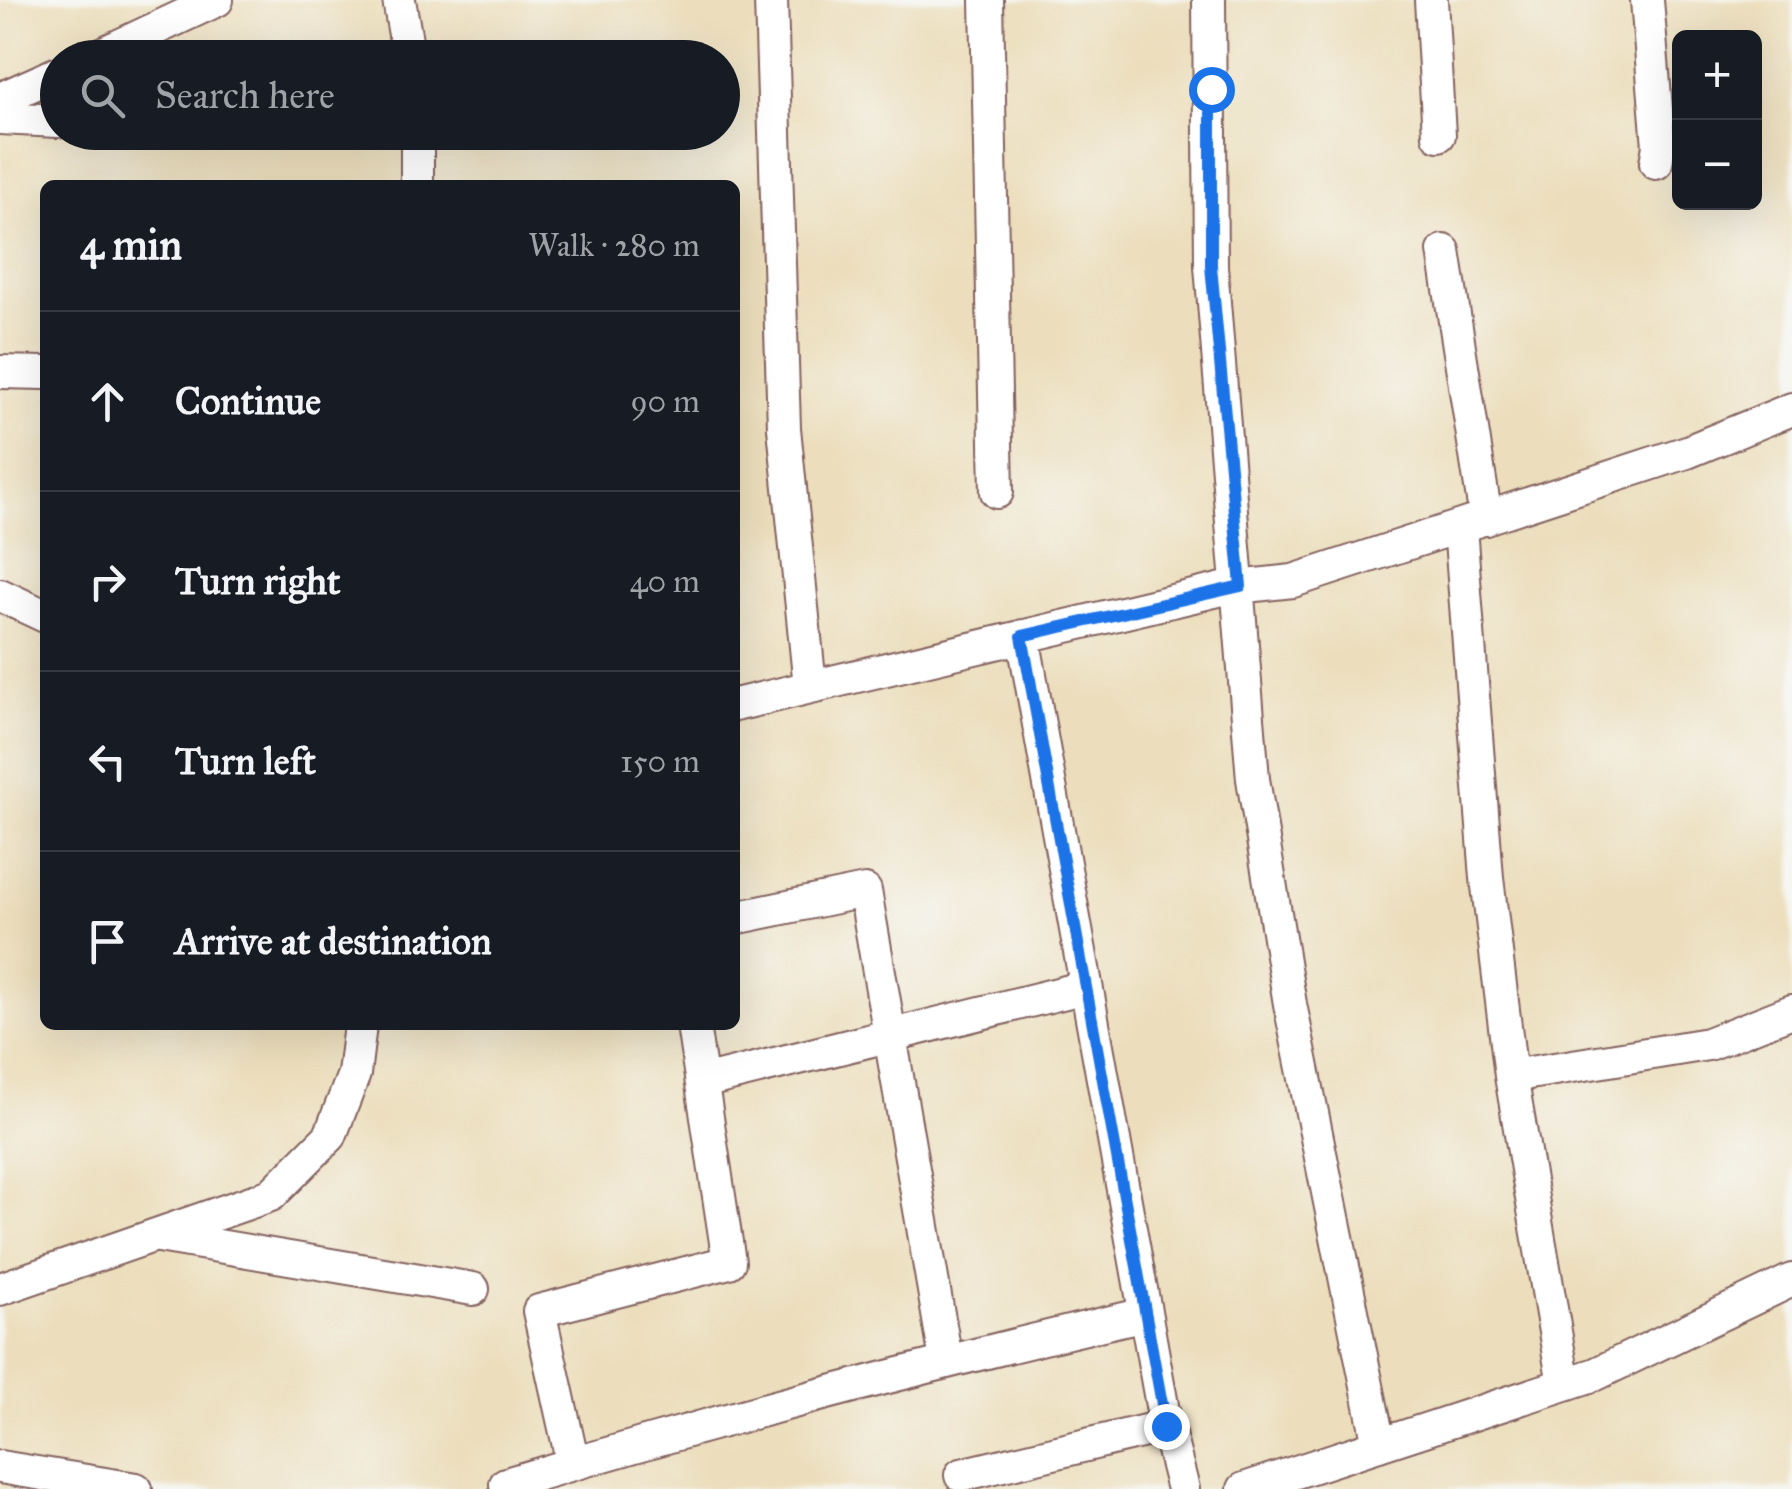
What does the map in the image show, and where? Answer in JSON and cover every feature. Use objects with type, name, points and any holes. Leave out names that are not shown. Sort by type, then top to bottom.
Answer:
[{"type":"street","points":[[131,40],[217,0]]},
{"type":"street","points":[[399,0],[406,40]]},
{"type":"street","points":[[771,0],[784,428],[810,686]]},
{"type":"street","points":[[987,0],[997,492]]},
{"type":"street","points":[[1209,0],[1211,266],[1241,586],[1253,779],[1290,1004],[1379,1445]]},
{"type":"street","points":[[1432,0],[1439,135]]},
{"type":"street","points":[[1647,0],[1659,146],[1656,163]]},
{"type":"street","points":[[0,98],[40,81]]},
{"type":"street","points":[[0,118],[40,120]]},
{"type":"street","points":[[416,180],[417,150]]},
{"type":"street","points":[[1444,251],[1473,523],[1487,878],[1511,1076],[1564,1384]]},
{"type":"street","points":[[0,372],[40,373]]},
{"type":"street","points":[[740,704],[1241,586],[1293,581],[1687,452],[1792,409]]},
{"type":"street","points":[[0,595],[40,614]]},
{"type":"street","points":[[1022,636],[1166,1426],[1183,1489]]},
{"type":"street","points":[[740,917],[865,891],[946,1360]]},
{"type":"street","points":[[702,1082],[1086,987]]},
{"type":"street","points":[[1511,1076],[1708,1044],[1792,1011]]},
{"type":"street","points":[[0,1289],[272,1195],[302,1170],[330,1136],[354,1074],[359,1030]]},
{"type":"street","points":[[572,1464],[539,1311],[728,1262],[694,1030]]},
{"type":"street","points":[[155,1236],[473,1289]]},
{"type":"street","points":[[1244,1489],[1596,1374],[1792,1280]]},
{"type":"street","points":[[507,1489],[506,1484],[572,1464],[946,1360],[1145,1314]]},
{"type":"street","points":[[961,1475],[1166,1426]]},
{"type":"street","points":[[0,1466],[136,1489]]},
{"type":"route","points":[[1166,1426],[1022,636],[1241,586],[1211,266],[1211,89]]}]
